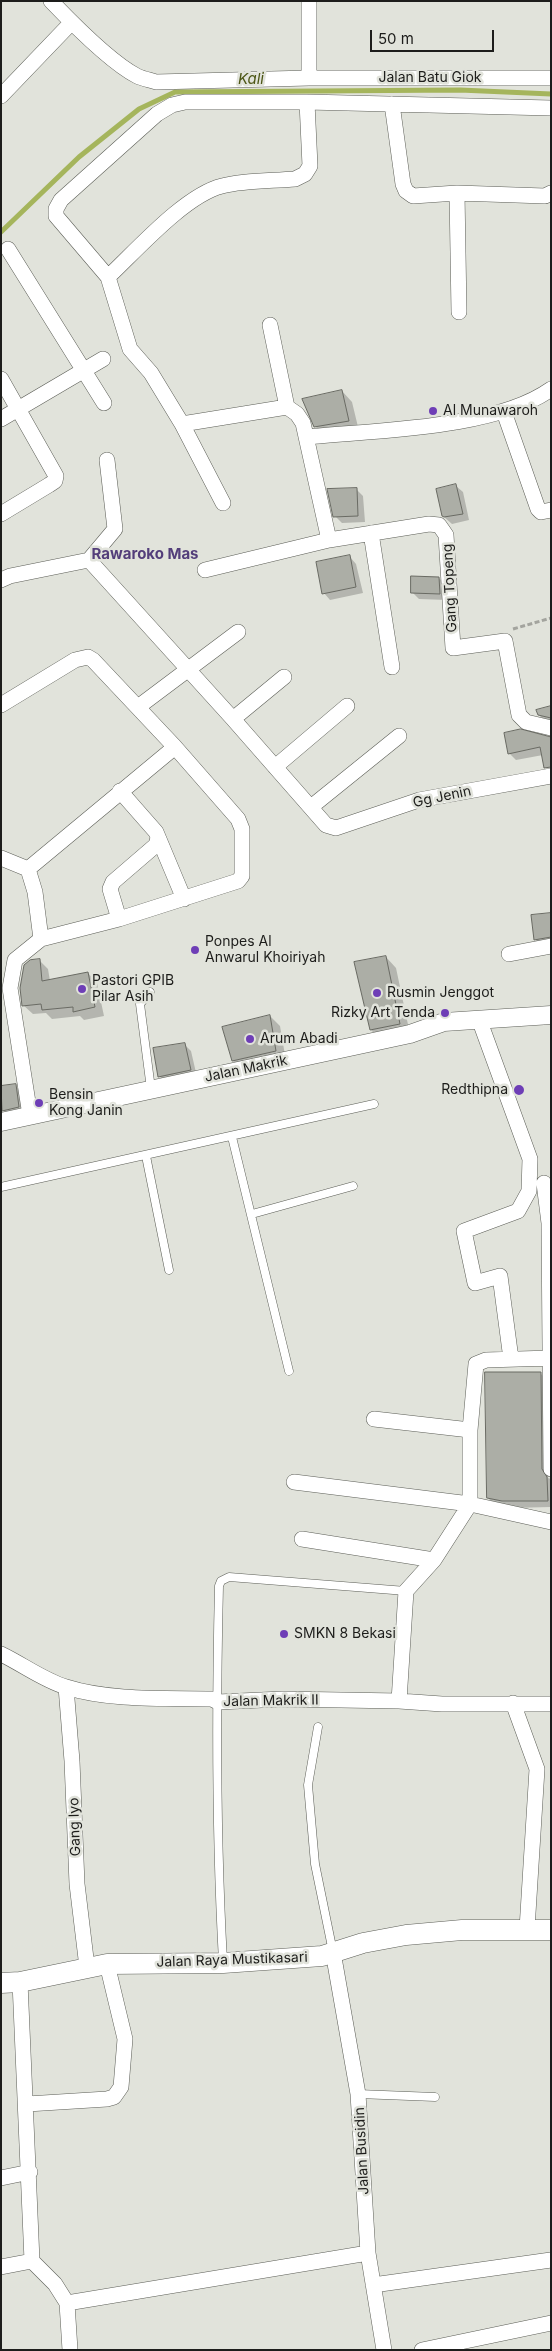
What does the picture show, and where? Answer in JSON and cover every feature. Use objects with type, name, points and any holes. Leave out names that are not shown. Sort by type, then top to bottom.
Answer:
[{"type":"main road","name":"Jalan Raya Mustikasari","points":[[11,1982],[107,1964],[224,1963],[322,1956],[382,1938],[406,1935],[462,1930],[551,1930]]},
{"type":"street","name":"Jalan Batu Giok","points":[[51,1],[127,70],[139,77],[156,82],[309,78],[551,78]]},
{"type":"street","points":[[309,1],[309,78]]},
{"type":"street","points":[[2,95],[72,22]]},
{"type":"street","points":[[223,503],[182,424],[151,373],[130,349],[108,277],[56,216],[56,209],[61,200],[157,114],[172,104],[185,102],[307,102],[551,108]]},
{"type":"street","points":[[108,277],[165,224],[206,192],[222,186],[295,178],[305,174],[310,166],[307,102]]},
{"type":"street","points":[[392,104],[403,184],[406,191],[413,196],[457,193],[545,196],[551,193]]},
{"type":"street","points":[[457,193],[459,312]]},
{"type":"street","points":[[8,248],[104,403]]},
{"type":"street","points":[[270,325],[287,407],[297,414],[303,423],[307,437],[329,540]]},
{"type":"street","points":[[1,419],[84,372],[103,359]]},
{"type":"street","points":[[1,379],[56,476],[55,481],[1,514]]},
{"type":"street","points":[[307,437],[424,426],[504,412],[551,389]]},
{"type":"street","points":[[182,424],[287,407]]},
{"type":"street","points":[[504,412],[538,509],[541,512],[551,510]]},
{"type":"street","points":[[1,580],[10,576],[89,560],[115,529],[107,460]]},
{"type":"street","name":"Gang Topeng","points":[[205,570],[329,540],[429,524],[439,525],[446,535],[453,648],[505,642]]},
{"type":"street","points":[[371,533],[392,667]]},
{"type":"street","points":[[89,560],[234,718],[311,808],[399,736]]},
{"type":"street","points":[[138,707],[238,632]]},
{"type":"street","points":[[505,642],[520,715],[526,722],[551,728]]},
{"type":"street","points":[[1,705],[75,660],[88,657],[93,660],[175,747],[238,819],[242,829],[242,876],[238,881],[119,919],[42,939],[15,960],[6,989],[30,1115]]},
{"type":"street","points":[[234,718],[284,677]]},
{"type":"street","points":[[275,766],[347,706]]},
{"type":"street","points":[[28,869],[175,747]]},
{"type":"street","name":"Gg Jenin","points":[[311,808],[326,825],[336,828],[419,800],[551,776]]},
{"type":"street","points":[[120,791],[156,832],[184,899]]},
{"type":"street","points":[[119,919],[110,889],[113,882],[156,845],[158,838]]},
{"type":"street","points":[[2,859],[28,869]]},
{"type":"street","points":[[28,869],[35,892],[42,939]]},
{"type":"street","points":[[509,954],[551,946]]},
{"type":"street","name":"Jalan Makrik","points":[[1,1122],[410,1034],[444,1022],[551,1016]]},
{"type":"street","points":[[479,1019],[530,1159],[529,1191],[518,1211],[464,1231],[475,1283],[500,1276],[511,1359]]},
{"type":"street","points":[[544,1183],[550,1223],[551,1469]]},
{"type":"street","points":[[399,1701],[406,1591],[434,1560],[470,1504],[470,1430],[474,1369],[476,1364],[481,1361],[550,1358]]},
{"type":"street","points":[[374,1420],[470,1430]]},
{"type":"street","points":[[294,1482],[470,1504],[551,1522]]},
{"type":"street","points":[[302,1539],[434,1560]]},
{"type":"street","name":"Jalan Makrik II","points":[[1,1654],[66,1687],[110,1694],[212,1699],[218,1702],[283,1699],[399,1701],[442,1704],[551,1704]]},
{"type":"street","name":"Gang Iyo","points":[[66,1687],[72,1761],[77,1884],[87,1967]]},
{"type":"street","points":[[513,1703],[537,1769],[527,1929]]},
{"type":"street","name":"Jalan Busidin","points":[[333,1952],[358,2094],[368,2253],[384,2350]]},
{"type":"street","points":[[27,2104],[107,2099],[118,2093],[121,2087],[125,2038],[107,1964]]},
{"type":"street","points":[[11,1982],[27,2104],[32,2261],[55,2284],[67,2303],[70,2350]]},
{"type":"street","points":[[1,2178],[30,2172]]},
{"type":"street","points":[[67,2303],[368,2253]]},
{"type":"street","points":[[374,2285],[551,2260]]},
{"type":"street","points":[[1,2267],[32,2261]]},
{"type":"street","points":[[422,2350],[471,2345],[551,2323]]},
{"type":"lane","points":[[150,992],[140,1004],[151,1089]]},
{"type":"lane","points":[[1,1187],[374,1104]]},
{"type":"lane","points":[[232,1137],[289,1371]]},
{"type":"lane","points":[[146,1156],[168,1270]]},
{"type":"lane","points":[[252,1214],[353,1186]]},
{"type":"lane","points":[[224,1963],[218,1848],[219,1586],[224,1578],[230,1577],[406,1591]]},
{"type":"lane","points":[[318,1727],[308,1785],[315,1864],[333,1952]]},
{"type":"lane","points":[[358,2094],[435,2097]]},
{"type":"path","points":[[505,642],[505,632],[551,618]]},
{"type":"building","points":[[342,390],[349,421],[314,427],[302,399]]},
{"type":"building","points":[[456,484],[463,514],[444,517],[442,516],[436,489]]},
{"type":"building","points":[[357,488],[358,516],[333,517],[327,489]]},
{"type":"building","points":[[350,555],[356,587],[322,594],[316,562]]},
{"type":"building","points":[[411,576],[439,577],[440,594],[411,593]]},
{"type":"building","points":[[551,706],[551,718],[538,715],[536,710]]},
{"type":"building","points":[[521,729],[551,737],[551,767],[544,768],[540,747],[508,754],[504,733]]},
{"type":"building","points":[[551,913],[551,937],[534,940],[531,915]]},
{"type":"building","name":"Rusmin Jenggot","points":[[386,956],[400,1024],[370,1030],[354,962]]},
{"type":"building","points":[[40,959],[42,981],[88,972],[95,1007],[73,1012],[73,1007],[42,1010],[41,1004],[22,1006],[20,988],[24,965],[30,960]]},
{"type":"building","name":"Arum Abadi","points":[[270,1015],[276,1051],[232,1061],[222,1027]]},
{"type":"building","points":[[185,1043],[191,1070],[158,1077],[153,1048]]},
{"type":"building","points":[[16,1084],[19,1107],[2,1111],[1,1086]]},
{"type":"building","points":[[485,1372],[541,1372],[542,1469],[547,1477],[548,1501],[502,1501],[487,1498]]},
{"type":"waterway","name":"Kali","points":[[1,232],[79,157],[139,109],[175,92],[460,90],[551,94]]},
{"type":"place","name":"Al Munawaroh","points":[[433,411]]},
{"type":"place","name":"Ponpes Al Anwarul Khoiriyah","points":[[195,950]]},
{"type":"place","name":"Pastori GPIB Pilar Asih","points":[[82,989]]},
{"type":"place","name":"Rusmin Jenggot","points":[[377,993]]},
{"type":"place","name":"Rizky Art Tenda","points":[[445,1013]]},
{"type":"place","name":"Arum Abadi","points":[[250,1039]]},
{"type":"place","name":"Redthipna","points":[[519,1090]]},
{"type":"place","name":"Bensin Kong Janin","points":[[39,1103]]},
{"type":"place","name":"SMKN 8 Bekasi","points":[[284,1634]]},
{"type":"district","name":"Rawaroko Mas","points":[[145,554]]}]
